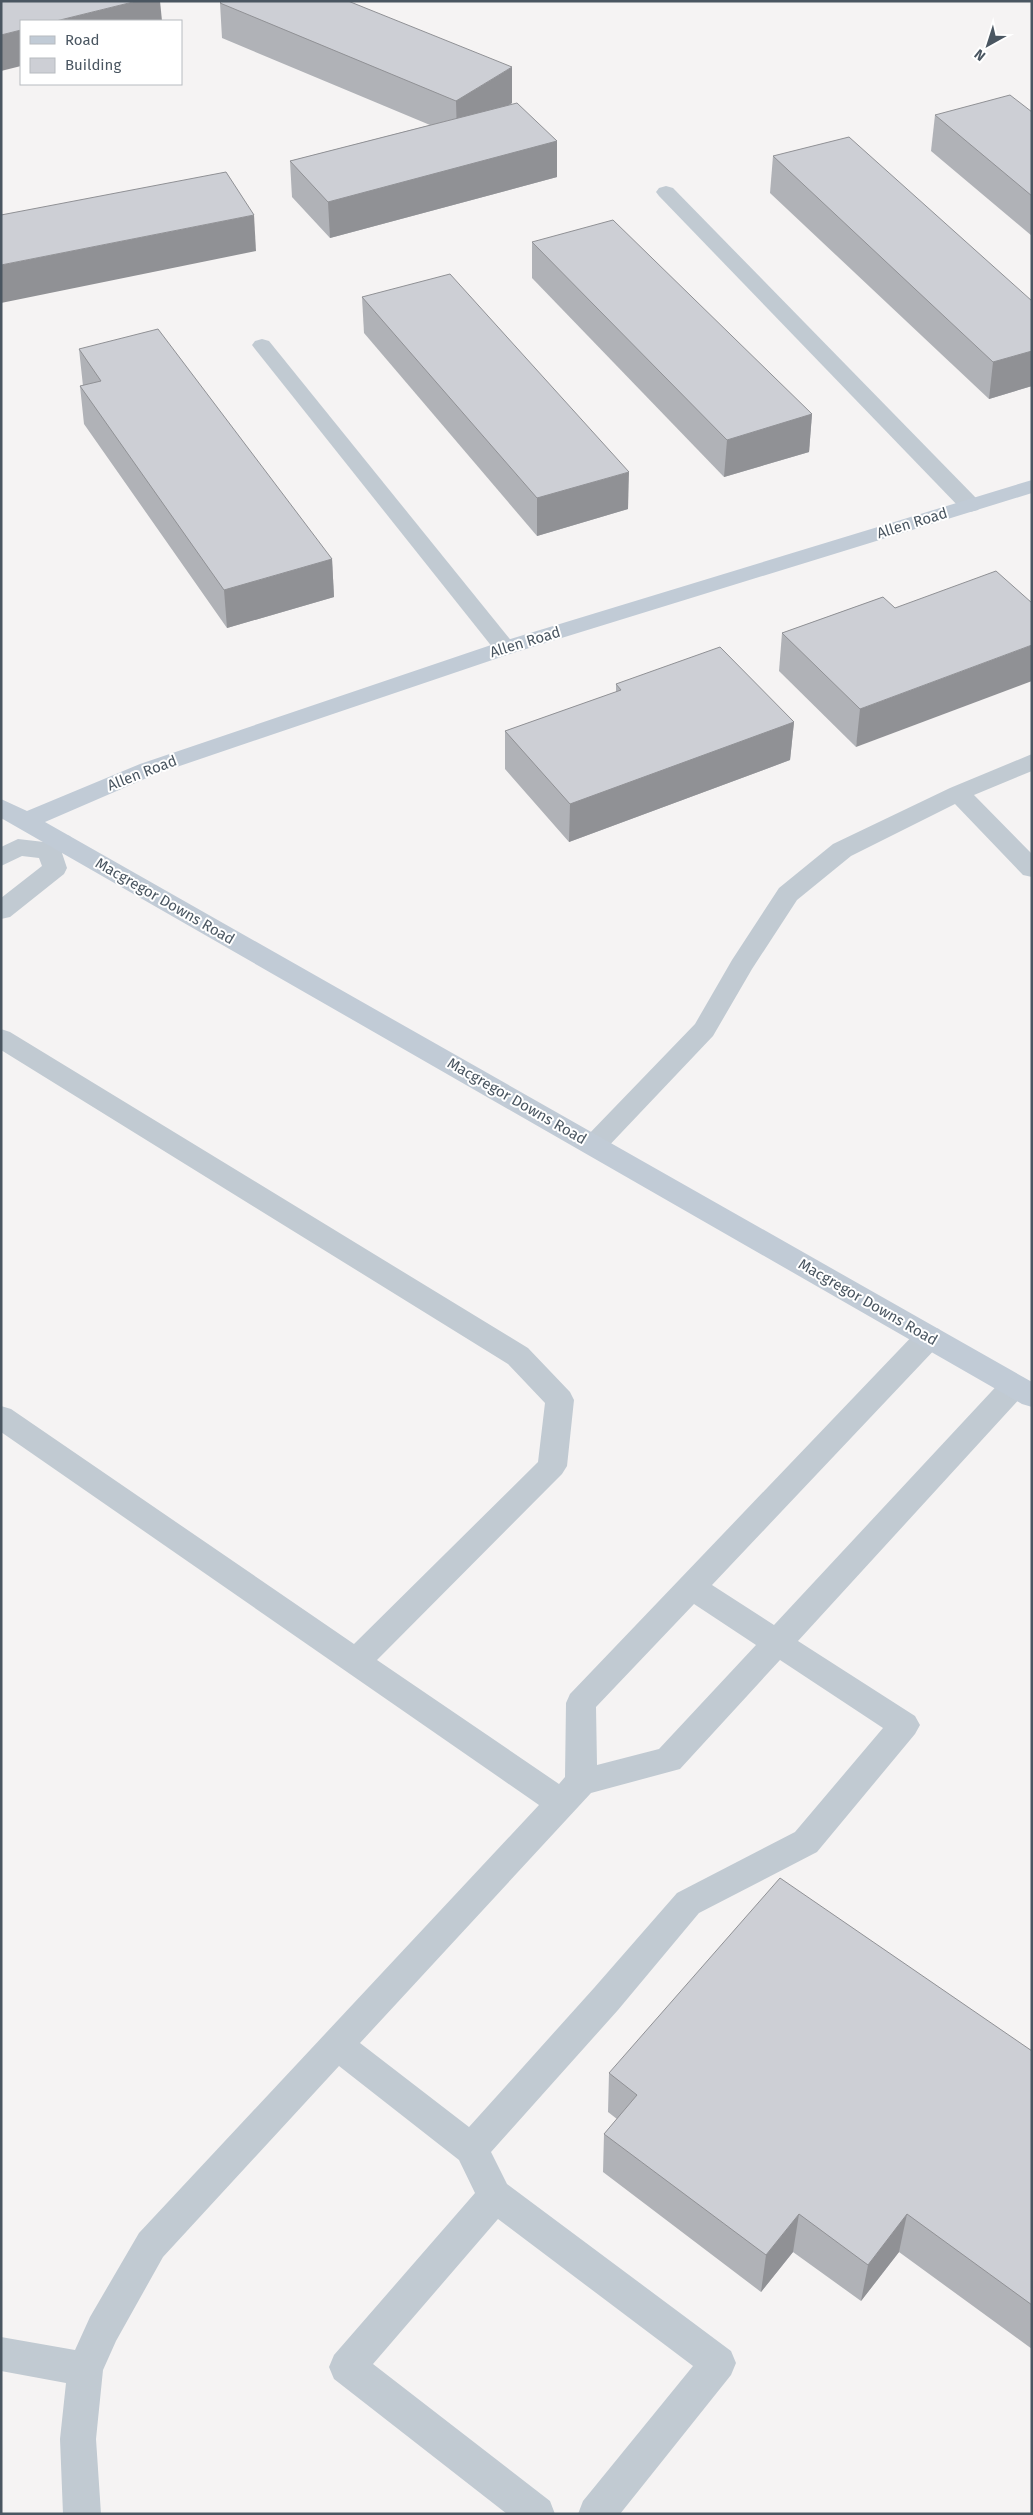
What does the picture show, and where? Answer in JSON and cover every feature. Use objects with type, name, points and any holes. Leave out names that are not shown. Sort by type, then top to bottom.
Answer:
[{"type":"street","name":"Allen Road","points":[[26,821],[148,769],[504,648],[1032,486]]},
{"type":"street","name":"Macgregor Downs Road","points":[[1,807],[26,821],[55,847],[594,1145],[1023,1391]]},
{"type":"lane","points":[[666,192],[970,505]]},
{"type":"lane","points":[[262,345],[504,648]]},
{"type":"lane","points":[[594,1145],[704,1030],[741,966],[788,894],[842,850],[958,793],[1032,762]]},
{"type":"lane","points":[[958,793],[1032,869]]},
{"type":"lane","points":[[1,858],[18,847],[55,847],[56,868],[1,911]]},
{"type":"lane","points":[[1,1038],[518,1356],[560,1400],[552,1466],[356,1662]]},
{"type":"lane","points":[[571,1792],[581,1703],[929,1337]]},
{"type":"lane","points":[[82,2514],[78,2439],[85,2369],[103,2329],[151,2245],[571,1792],[668,1760],[776,1643],[1023,1391]]},
{"type":"lane","points":[[1,1417],[356,1662],[571,1792]]},
{"type":"lane","points":[[471,2149],[606,1999],[688,1903],[806,1842],[904,1725],[691,1587]]},
{"type":"lane","points":[[337,2045],[471,2149],[495,2196],[718,2363],[596,2514]]},
{"type":"lane","points":[[495,2196],[347,2367],[537,2514]]},
{"type":"lane","points":[[1,2354],[85,2369]]},
{"type":"building","points":[[1,1],[137,1],[60,20],[20,20],[20,30],[1,35]]},
{"type":"building","points":[[222,1],[348,1],[512,67],[456,101],[220,3]]},
{"type":"building","points":[[1010,95],[1032,112],[1032,196],[935,115]]},
{"type":"building","points":[[517,103],[557,141],[328,202],[290,161]]},
{"type":"building","points":[[849,137],[1032,301],[1032,351],[993,362],[773,156]]},
{"type":"building","points":[[226,172],[254,215],[1,265],[1,215]]},
{"type":"building","points":[[613,220],[812,414],[727,440],[532,242]]},
{"type":"building","points":[[450,274],[629,472],[537,498],[362,297]]},
{"type":"building","points":[[158,329],[332,559],[224,590],[80,386],[101,381],[79,349]]},
{"type":"building","points":[[996,571],[1032,603],[1032,645],[860,709],[782,633],[883,597],[895,608]]},
{"type":"building","points":[[720,647],[794,722],[570,804],[505,731],[621,690],[616,684]]},
{"type":"building","points":[[780,1878],[1032,2051],[1032,2305],[907,2214],[868,2265],[799,2214],[766,2255],[604,2134],[637,2095],[609,2073]]}]
